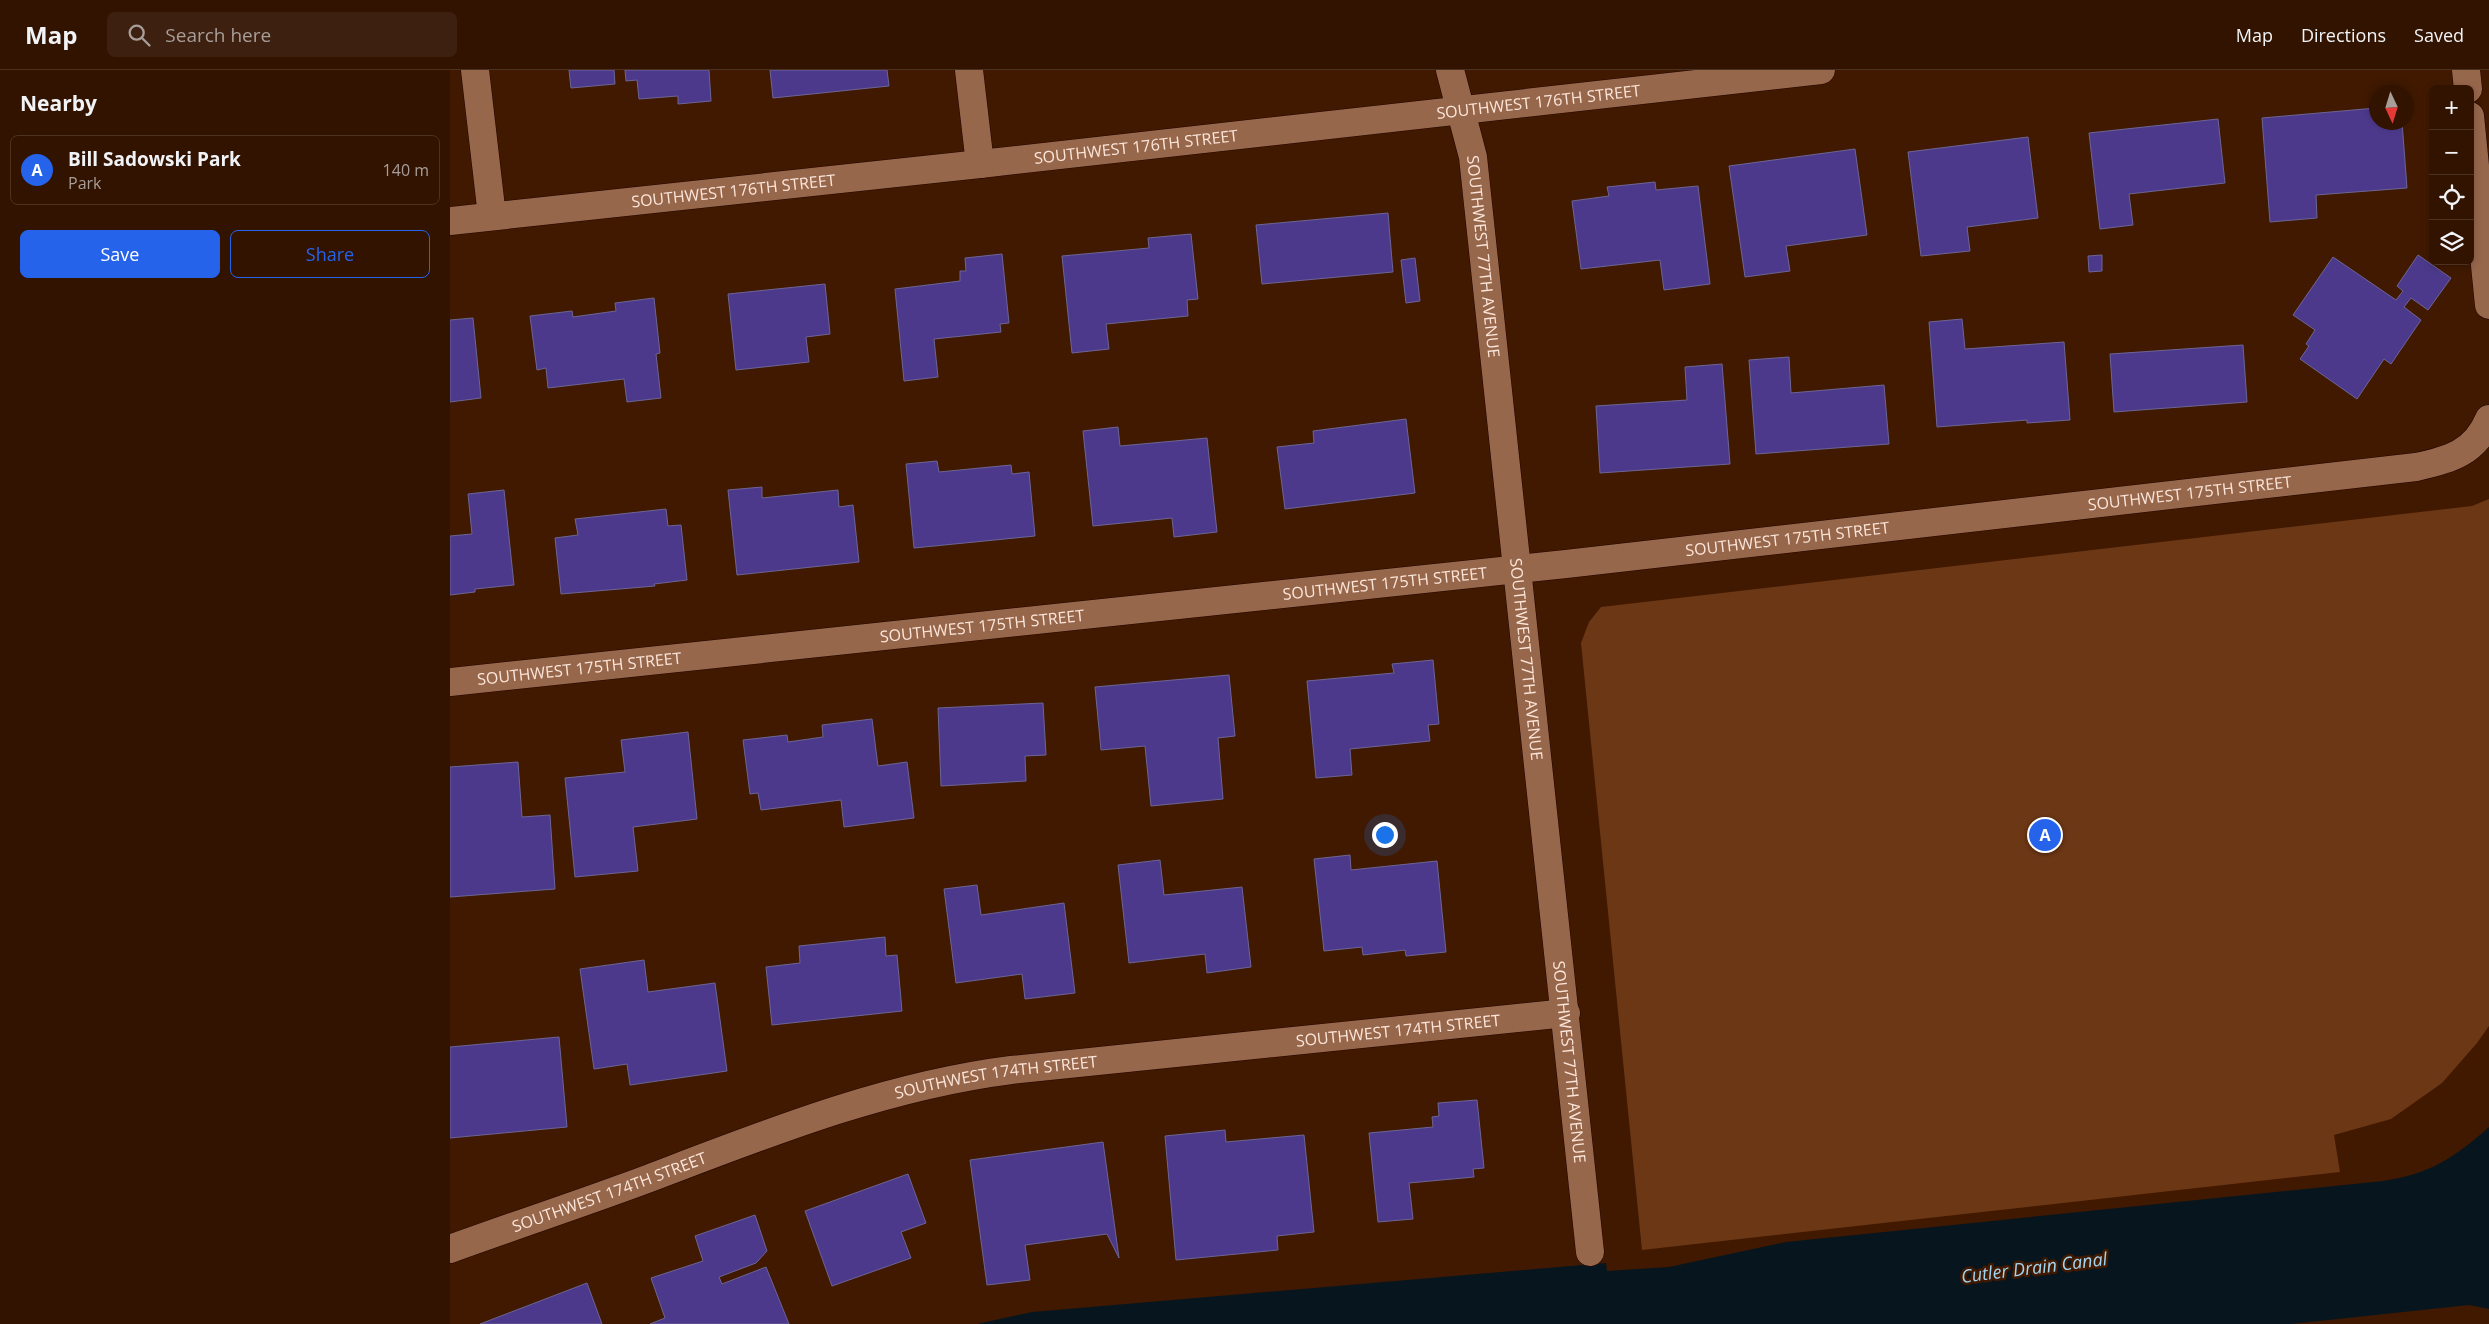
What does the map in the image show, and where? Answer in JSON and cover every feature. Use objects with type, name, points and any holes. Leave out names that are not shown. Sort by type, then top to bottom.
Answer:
[{"type":"street","points":[[475,70],[492,216]]},
{"type":"street","points":[[969,70],[980,164]]},
{"type":"street","name":"SOUTHWEST 77TH AVENUE","points":[[1450,70],[1473,156],[1516,569],[1566,1013],[1590,1252]]},
{"type":"street","name":"SOUTHWEST 176TH STREET","points":[[450,221],[1821,70]]},
{"type":"street","points":[[2466,70],[2468,85]]},
{"type":"street","points":[[2471,130],[2489,305]]},
{"type":"street","name":"SOUTHWEST 175TH STREET","points":[[450,682],[1516,569],[2416,467],[2442,462],[2461,454],[2474,445],[2487,424]]},
{"type":"street","name":"SOUTHWEST 174TH STREET","points":[[450,1249],[584,1202],[820,1114],[930,1083],[1012,1070],[1566,1013]]},
{"type":"shaded area","points":[[2489,499],[2489,1026],[2477,1043],[2442,1083],[2391,1119],[2334,1135],[2340,1172],[1642,1250],[1581,643],[1589,622],[1601,607],[2472,506]]},
{"type":"water","name":"Cutler Drain Canal","points":[[2489,1127],[2489,1309],[2469,1305],[2291,1324],[977,1324],[1032,1312],[1606,1263],[1607,1271],[1669,1267],[1786,1242],[2383,1181],[2414,1174],[2440,1163],[2464,1148]]},
{"type":"building","points":[[569,70],[614,70],[615,84],[571,88]]},
{"type":"building","points":[[625,70],[709,70],[711,101],[678,104],[678,96],[639,99],[637,80],[626,81]]},
{"type":"building","points":[[770,70],[887,70],[889,86],[773,98]]},
{"type":"building","points":[[2369,109],[2369,130],[2403,130],[2407,188],[2316,195],[2317,218],[2270,222],[2262,118]]},
{"type":"building","points":[[2218,119],[2225,183],[2129,194],[2133,225],[2100,229],[2089,133]]},
{"type":"building","points":[[2028,137],[2038,218],[1967,227],[1970,251],[1921,256],[1908,152]]},
{"type":"building","points":[[1855,149],[1867,235],[1786,246],[1790,271],[1745,277],[1729,166]]},
{"type":"building","points":[[1655,182],[1656,190],[1698,186],[1710,284],[1664,290],[1660,260],[1581,269],[1572,201],[1609,196],[1607,187]]},
{"type":"building","points":[[1388,213],[1393,272],[1262,284],[1256,225]]},
{"type":"building","points":[[1191,234],[1198,299],[1187,300],[1188,316],[1106,324],[1109,349],[1072,353],[1062,256],[1149,248],[1148,238]]},
{"type":"building","points":[[1002,254],[1009,323],[1000,324],[1001,332],[934,339],[938,377],[904,381],[895,289],[960,281],[960,271],[966,271],[965,258]]},
{"type":"building","points":[[2102,255],[2102,271],[2089,272],[2088,256]]},
{"type":"building","points":[[2418,255],[2429,263],[2429,265],[2432,265],[2451,278],[2428,310],[2411,298],[2404,307],[2421,320],[2391,364],[2384,359],[2357,399],[2300,359],[2309,346],[2306,344],[2315,330],[2293,315],[2333,257],[2396,300],[2403,291],[2397,286]]},
{"type":"building","points":[[1415,258],[1420,301],[1406,303],[1401,260]]},
{"type":"building","points":[[825,284],[830,334],[806,337],[809,362],[736,370],[728,294]]},
{"type":"building","points":[[654,298],[660,353],[656,354],[661,398],[627,402],[624,379],[548,388],[546,368],[537,370],[530,316],[572,311],[573,317],[616,311],[615,303]]},
{"type":"building","points":[[473,318],[481,398],[450,402],[450,320]]},
{"type":"building","points":[[1962,319],[1965,349],[2064,342],[2070,420],[2027,423],[2027,420],[1937,427],[1929,322]]},
{"type":"building","points":[[2243,345],[2247,402],[2114,412],[2110,354]]},
{"type":"building","points":[[1789,357],[1791,393],[1884,385],[1889,444],[1756,454],[1749,360]]},
{"type":"building","points":[[1722,364],[1730,464],[1600,473],[1596,406],[1687,400],[1685,367]]},
{"type":"building","points":[[1406,419],[1415,493],[1285,509],[1277,447],[1314,443],[1313,431]]},
{"type":"building","points":[[1118,427],[1120,446],[1207,438],[1217,532],[1174,537],[1172,518],[1093,526],[1083,431]]},
{"type":"building","points":[[937,461],[939,472],[1011,465],[1012,474],[1029,472],[1035,536],[914,548],[906,464]]},
{"type":"building","points":[[762,487],[762,498],[838,490],[839,507],[853,505],[859,562],[737,575],[728,490]]},
{"type":"building","points":[[504,490],[514,585],[475,589],[475,592],[450,595],[450,536],[472,534],[468,494]]},
{"type":"building","points":[[666,509],[668,526],[681,525],[687,580],[654,584],[655,586],[561,594],[555,538],[578,535],[575,519]]},
{"type":"building","points":[[1433,660],[1439,724],[1428,725],[1430,741],[1350,749],[1352,775],[1316,778],[1307,681],[1394,673],[1392,664]]},
{"type":"building","points":[[1229,675],[1235,736],[1218,738],[1223,799],[1151,806],[1145,746],[1101,750],[1095,687]]},
{"type":"building","points":[[1043,703],[1046,755],[1025,756],[1026,781],[941,786],[938,708]]},
{"type":"building","points":[[872,719],[878,766],[907,762],[914,818],[844,827],[841,800],[761,810],[758,793],[750,794],[743,740],[787,735],[788,742],[823,737],[822,725]]},
{"type":"building","points":[[688,732],[697,819],[633,827],[638,871],[575,877],[565,778],[625,772],[621,740]]},
{"type":"building","points":[[518,762],[522,817],[550,815],[555,889],[450,897],[450,767]]},
{"type":"building","points":[[1350,855],[1351,870],[1437,861],[1446,952],[1406,956],[1405,950],[1363,955],[1362,947],[1324,951],[1314,859]]},
{"type":"building","points":[[1160,860],[1164,895],[1242,887],[1251,967],[1207,973],[1205,954],[1129,963],[1118,865]]},
{"type":"building","points":[[977,885],[981,915],[1064,903],[1075,993],[1025,999],[1022,974],[956,983],[944,889]]},
{"type":"building","points":[[885,937],[886,956],[897,955],[902,1011],[772,1025],[766,967],[800,963],[799,946]]},
{"type":"building","points":[[644,960],[648,992],[715,983],[727,1071],[630,1085],[627,1064],[594,1069],[580,969]]},
{"type":"building","points":[[559,1037],[567,1127],[450,1138],[450,1047]]},
{"type":"building","points":[[1477,1100],[1484,1168],[1473,1169],[1474,1177],[1409,1183],[1413,1219],[1378,1222],[1369,1133],[1433,1127],[1432,1117],[1439,1116],[1438,1103]]},
{"type":"building","points":[[1225,1130],[1226,1142],[1304,1135],[1314,1232],[1277,1236],[1278,1250],[1176,1260],[1165,1136]]},
{"type":"building","points":[[1103,1142],[1119,1258],[1107,1234],[1025,1245],[1030,1280],[987,1285],[970,1160]]},
{"type":"building","points":[[908,1174],[926,1223],[901,1232],[911,1258],[832,1286],[805,1211]]},
{"type":"building","points":[[755,1215],[767,1251],[756,1263],[719,1277],[722,1284],[766,1267],[789,1324],[650,1324],[665,1318],[651,1278],[703,1261],[695,1236]]},
{"type":"building","points":[[587,1283],[602,1324],[480,1324]]},
{"type":"place","name":"Bill Sadowski Park","points":[[2045,835]]}]
